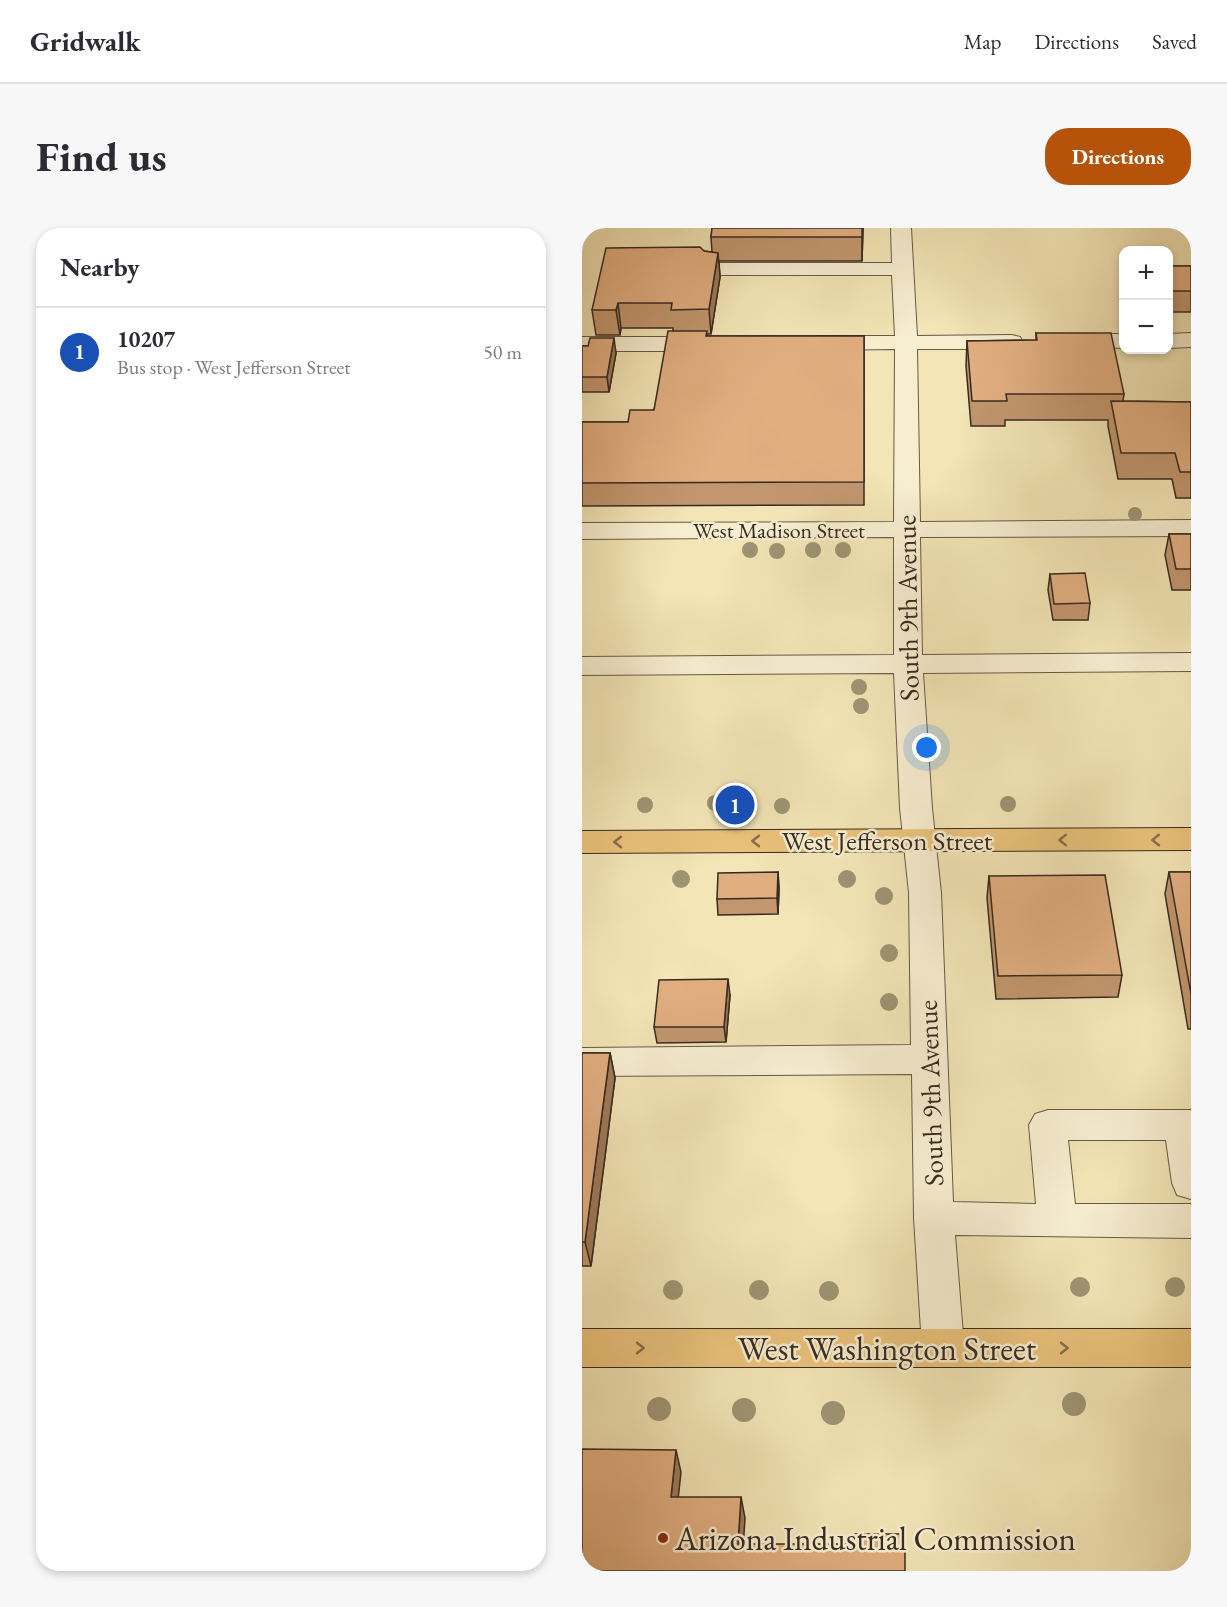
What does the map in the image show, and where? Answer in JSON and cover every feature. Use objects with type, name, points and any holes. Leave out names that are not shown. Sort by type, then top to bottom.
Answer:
[{"type":"main road","name":"West Jefferson Street","points":[[582,842],[1191,839]]},
{"type":"main road","name":"West Washington Street","points":[[582,1348],[1191,1348]]},
{"type":"street","name":"South 9th Avenue","points":[[901,228],[906,342],[908,663],[919,840],[925,893],[934,1218],[942,1347]]},
{"type":"street","points":[[714,269],[903,269]]},
{"type":"street","points":[[1173,340],[1191,340]]},
{"type":"street","points":[[794,343],[1119,341]]},
{"type":"street","points":[[582,344],[735,344]]},
{"type":"street","name":"West Madison Street","points":[[582,531],[1191,528]]},
{"type":"street","points":[[582,666],[1191,662]]},
{"type":"street","points":[[582,1062],[930,1059]]},
{"type":"street","points":[[1057,1221],[1048,1125],[1187,1125],[1191,1183]]},
{"type":"street","points":[[934,1218],[1191,1221]]},
{"type":"building","points":[[712,228],[862,228],[862,237],[711,237]]},
{"type":"building","points":[[700,247],[704,251],[718,253],[709,309],[671,310],[672,303],[618,303],[616,310],[592,310],[606,248]]},
{"type":"building","points":[[1173,266],[1191,266],[1191,291],[1173,291]]},
{"type":"building","points":[[668,331],[707,331],[706,336],[864,336],[864,482],[582,483],[582,422],[628,422],[630,410],[654,410]]},
{"type":"building","points":[[1036,333],[1111,333],[1124,394],[1006,394],[1007,401],[972,401],[967,341],[1037,340]]},
{"type":"building","points":[[590,338],[614,338],[607,377],[582,377],[582,346],[588,346]]},
{"type":"building","points":[[1111,401],[1191,402],[1191,472],[1180,472],[1175,453],[1121,453]]},
{"type":"building","points":[[1169,534],[1191,534],[1191,569],[1176,569]]},
{"type":"building","points":[[1085,573],[1090,603],[1054,604],[1050,574]]},
{"type":"building","points":[[778,872],[777,898],[717,899],[718,873]]},
{"type":"building","points":[[1169,872],[1191,872],[1191,994]]},
{"type":"building","points":[[1105,875],[1122,975],[998,976],[989,876]]},
{"type":"building","points":[[728,979],[724,1027],[654,1027],[659,980]]},
{"type":"building","points":[[582,1053],[610,1053],[585,1242],[582,1242]]},
{"type":"building","name":"Arizona Industrial Commission","points":[[582,1449],[676,1450],[671,1497],[741,1497],[738,1544],[855,1544],[855,1534],[905,1534],[905,1571],[582,1571]]},
{"type":"place","name":"10207","points":[[735,805]]},
{"type":"place","name":"Arizona Industrial Commission","points":[[663,1538]]}]
